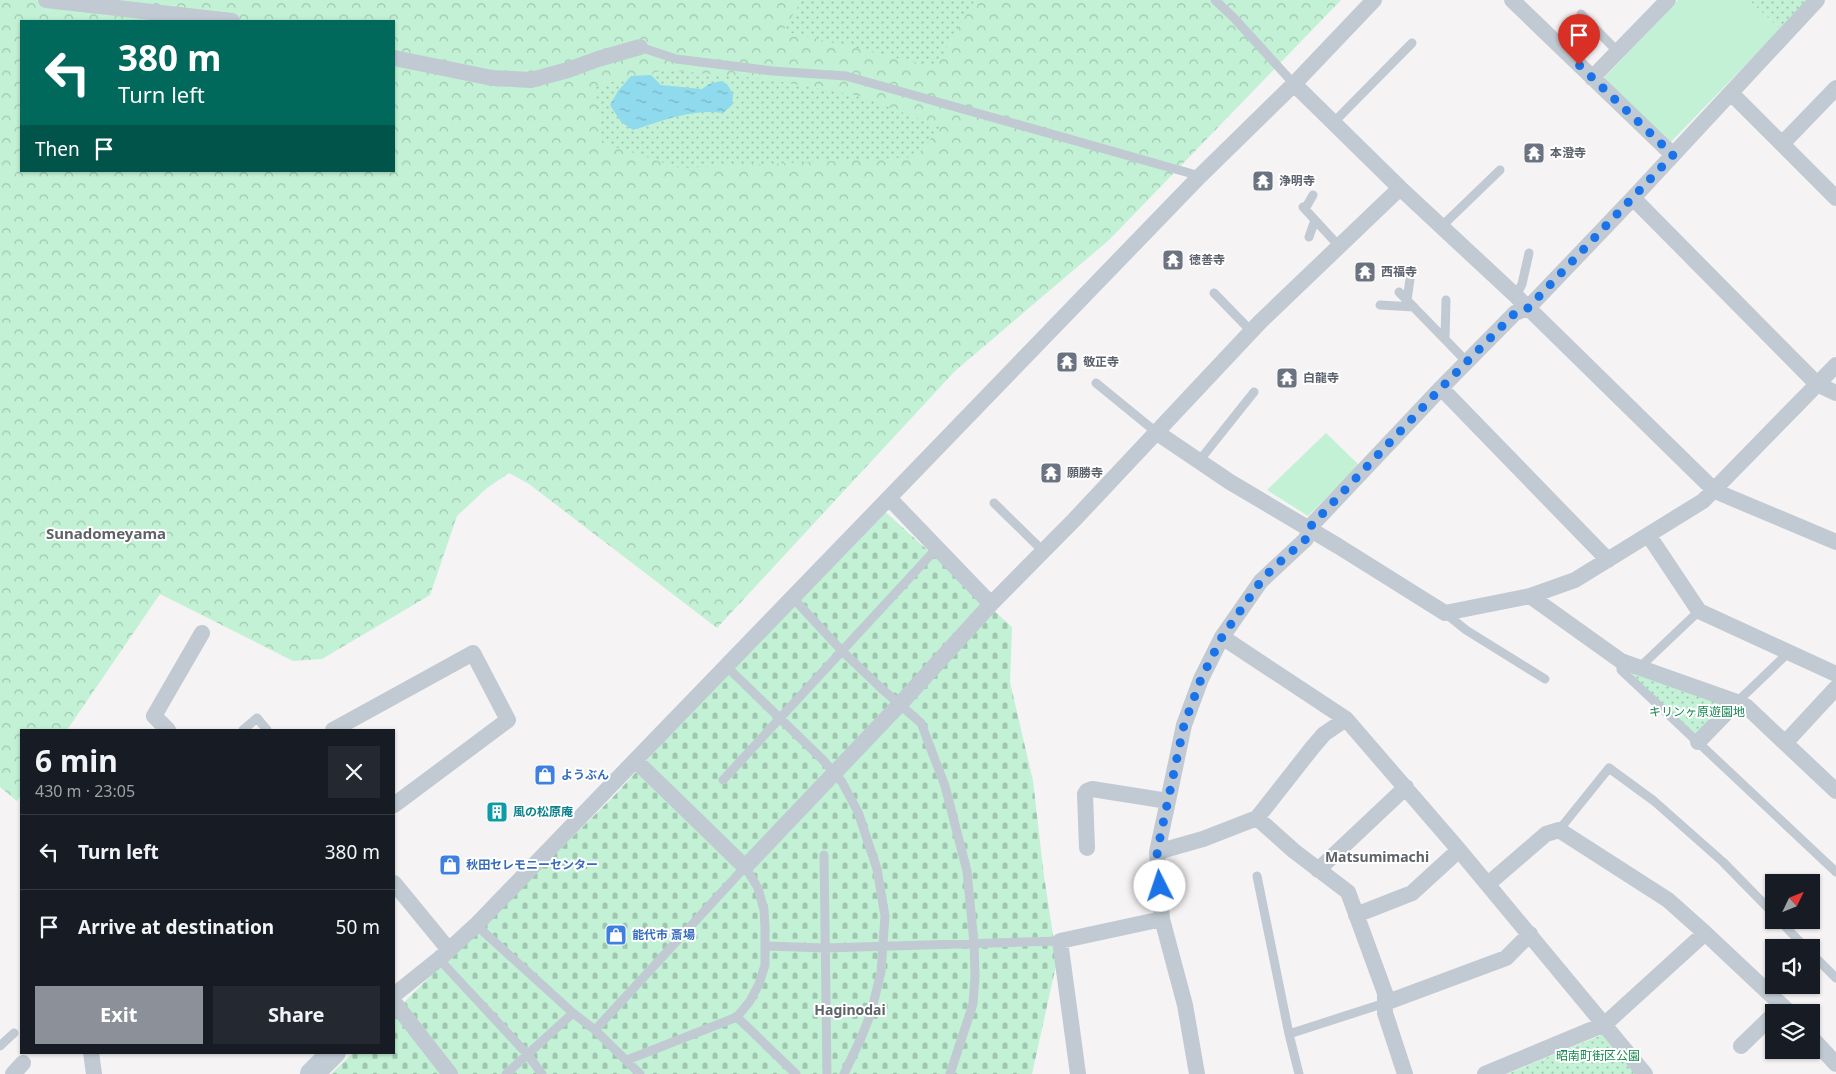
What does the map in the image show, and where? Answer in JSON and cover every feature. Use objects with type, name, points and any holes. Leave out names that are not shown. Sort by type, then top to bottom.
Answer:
[{"type":"street","points":[[46,0],[223,20]]},
{"type":"street","points":[[395,994],[444,955],[476,925],[1200,176],[1294,84],[1374,0]]},
{"type":"street","points":[[1512,0],[1673,155]]},
{"type":"street","points":[[1592,78],[1668,0]]},
{"type":"street","points":[[1197,1074],[1184,1005],[1162,919],[1157,852],[1184,725],[1201,679],[1222,637],[1261,581],[1306,539],[1309,528],[1466,362],[1515,313],[1528,308],[1817,0]]},
{"type":"street","points":[[395,58],[492,78],[531,80],[640,47]]},
{"type":"street","points":[[1294,84],[1400,188],[1516,296],[1715,491],[1836,542]]},
{"type":"street","points":[[1731,93],[1836,198]]},
{"type":"street","points":[[1782,144],[1834,94]]},
{"type":"street","points":[[636,761],[745,867],[901,704],[991,604],[1074,520],[1251,331],[1400,188]]},
{"type":"street","points":[[1633,198],[1817,384],[1836,393]]},
{"type":"street","points":[[1156,432],[1230,482],[1309,528],[1445,613],[1530,596],[1575,580],[1649,536],[1703,501],[1715,491],[1836,365]]},
{"type":"street","points":[[1441,388],[1608,560]]},
{"type":"street","points":[[889,498],[991,604]]},
{"type":"street","points":[[1649,536],[1699,611],[1836,674]]},
{"type":"street","points":[[1530,596],[1620,661],[1747,707],[1834,786]]},
{"type":"street","points":[[167,729],[154,716],[202,633]]},
{"type":"street","points":[[1222,637],[1346,718],[1530,934],[1645,1074]]},
{"type":"street","points":[[335,729],[473,653],[508,720],[395,804]]},
{"type":"street","points":[[1785,743],[1836,688]]},
{"type":"street","points":[[1698,742],[1737,702]]},
{"type":"street","points":[[1157,852],[1203,839],[1257,818],[1324,734],[1346,718]]},
{"type":"street","points":[[1318,870],[1406,787]]},
{"type":"street","points":[[1087,848],[1085,794],[1087,791],[1092,789],[1168,801]]},
{"type":"street","points":[[1257,818],[1318,870],[1348,892],[1385,993],[1386,1013],[1406,1074]]},
{"type":"street","points":[[1488,884],[1546,834],[1559,830],[1668,900],[1705,933],[1773,1004]]},
{"type":"street","points":[[1356,915],[1412,893],[1459,850]]},
{"type":"street","points":[[395,884],[444,955]]},
{"type":"street","points":[[1078,1074],[1060,941],[1162,919]]},
{"type":"street","points":[[1485,1074],[1604,1024],[1705,933]]},
{"type":"street","points":[[1385,1004],[1506,958],[1530,934]]},
{"type":"street","points":[[395,1003],[450,1074]]},
{"type":"street","points":[[1741,1046],[1765,1024]]},
{"type":"street","points":[[1820,1047],[1836,1065]]},
{"type":"street","points":[[91,1054],[94,1074]]},
{"type":"street","points":[[312,1074],[332,1054]]},
{"type":"lane","points":[[1215,0],[1234,18],[1294,84]]},
{"type":"lane","points":[[1581,14],[1618,52]]},
{"type":"lane","points":[[1334,122],[1412,43]]},
{"type":"lane","points":[[640,47],[676,59],[846,76],[1200,176]]},
{"type":"lane","points":[[1442,226],[1500,170]]},
{"type":"lane","points":[[1313,195],[1304,208],[1340,246]]},
{"type":"lane","points":[[1309,237],[1315,220]]},
{"type":"lane","points":[[1516,296],[1522,284],[1529,253]]},
{"type":"lane","points":[[1410,279],[1410,303]]},
{"type":"lane","points":[[1399,292],[1466,362]]},
{"type":"lane","points":[[1214,293],[1251,331]]},
{"type":"lane","points":[[1445,339],[1446,300]]},
{"type":"lane","points":[[1380,305],[1410,303]]},
{"type":"lane","points":[[1096,383],[1156,432]]},
{"type":"lane","points":[[1199,461],[1254,392]]},
{"type":"lane","points":[[994,503],[1043,551]]},
{"type":"lane","points":[[723,780],[937,548]]},
{"type":"lane","points":[[793,598],[842,651],[922,723],[945,786],[966,871],[974,943],[975,976],[973,1004],[950,1074]]},
{"type":"lane","points":[[1640,667],[1699,611]]},
{"type":"lane","points":[[1445,613],[1466,630],[1545,679]]},
{"type":"lane","points":[[1737,702],[1788,653]]},
{"type":"lane","points":[[1620,661],[1621,670],[1836,872]]},
{"type":"lane","points":[[726,666],[778,719],[823,760],[842,782],[866,831],[877,869],[885,916],[884,946],[880,972],[871,1013],[844,1074]]},
{"type":"lane","points":[[244,729],[257,718],[266,729]]},
{"type":"lane","points":[[1559,830],[1609,768],[1654,801],[1722,862],[1765,905]]},
{"type":"lane","points":[[824,855],[827,1074]]},
{"type":"lane","points":[[595,1030],[745,867],[758,888],[764,910],[766,946],[759,984],[737,1017],[626,1060]]},
{"type":"lane","points":[[1257,876],[1299,1074]]},
{"type":"lane","points":[[476,925],[573,1013],[595,1030],[640,1074]]},
{"type":"lane","points":[[1788,929],[1797,939]]},
{"type":"lane","points":[[766,946],[826,948],[1060,941]]},
{"type":"lane","points":[[444,955],[528,1054],[542,1074]]},
{"type":"lane","points":[[1820,962],[1836,978]]},
{"type":"lane","points":[[1289,1034],[1385,1004]]},
{"type":"lane","points":[[506,1074],[573,1013]]},
{"type":"lane","points":[[737,1017],[796,1074]]},
{"type":"lane","points":[[0,1046],[14,1033]]},
{"type":"green space","points":[[0,0],[1341,0],[1109,240],[955,371],[717,628],[529,484],[509,473],[487,488],[457,516],[430,595],[322,659],[293,661],[160,594],[68,729],[20,729],[20,796],[17,801],[0,787]]},
{"type":"green space","points":[[802,0],[975,0],[935,67],[783,31]]},
{"type":"green space","points":[[1678,0],[1749,0],[1780,29],[1670,143],[1603,79]]},
{"type":"green space","points":[[1749,0],[1807,0],[1780,29]]},
{"type":"green space","points":[[665,70],[766,79],[860,96],[940,127],[916,157],[680,168],[603,143],[595,86]]},
{"type":"green space","points":[[1326,433],[1359,465],[1308,516],[1267,490]]},
{"type":"green space","points":[[880,507],[1012,627],[1010,682],[1033,781],[1044,876],[1057,961],[1032,1074],[331,1074],[352,1054],[395,1054],[395,1011],[613,797]]},
{"type":"green space","name":"キリンヶ原遊園地","points":[[1633,671],[1730,704],[1697,736],[1631,675]]},
{"type":"green space","name":"昭南町街区公園","points":[[1604,1034],[1637,1074],[1507,1074]]},
{"type":"water","points":[[651,75],[661,85],[702,89],[709,84],[721,81],[727,84],[733,94],[732,105],[723,113],[700,112],[689,114],[666,119],[633,130],[621,122],[610,105],[618,91],[631,76]]},
{"type":"place","name":"本澄寺","points":[[1534,153]]},
{"type":"place","name":"浄明寺","points":[[1263,181]]},
{"type":"place","name":"徳善寺","points":[[1173,260]]},
{"type":"place","name":"西福寺","points":[[1365,272]]},
{"type":"place","name":"敬正寺","points":[[1067,362]]},
{"type":"place","name":"白龍寺","points":[[1287,378]]},
{"type":"place","name":"願勝寺","points":[[1051,473]]},
{"type":"place","name":"ようぶん","points":[[545,775]]},
{"type":"place","name":"風の松原庵","points":[[497,812]]},
{"type":"place","name":"秋田セレモニーセンター","points":[[450,865]]},
{"type":"place","name":"能代市 斎場","points":[[616,935]]},
{"type":"district","name":"Sunadomeyama","points":[[106,534]]},
{"type":"district","name":"Matsumimachi","points":[[1377,857]]},
{"type":"district","name":"Haginodai","points":[[850,1010]]},
{"type":"route","points":[[1160,886],[1157,852],[1184,725],[1201,679],[1222,637],[1261,581],[1306,539],[1309,528],[1441,388],[1515,313],[1528,308],[1673,155],[1579,65]]}]
